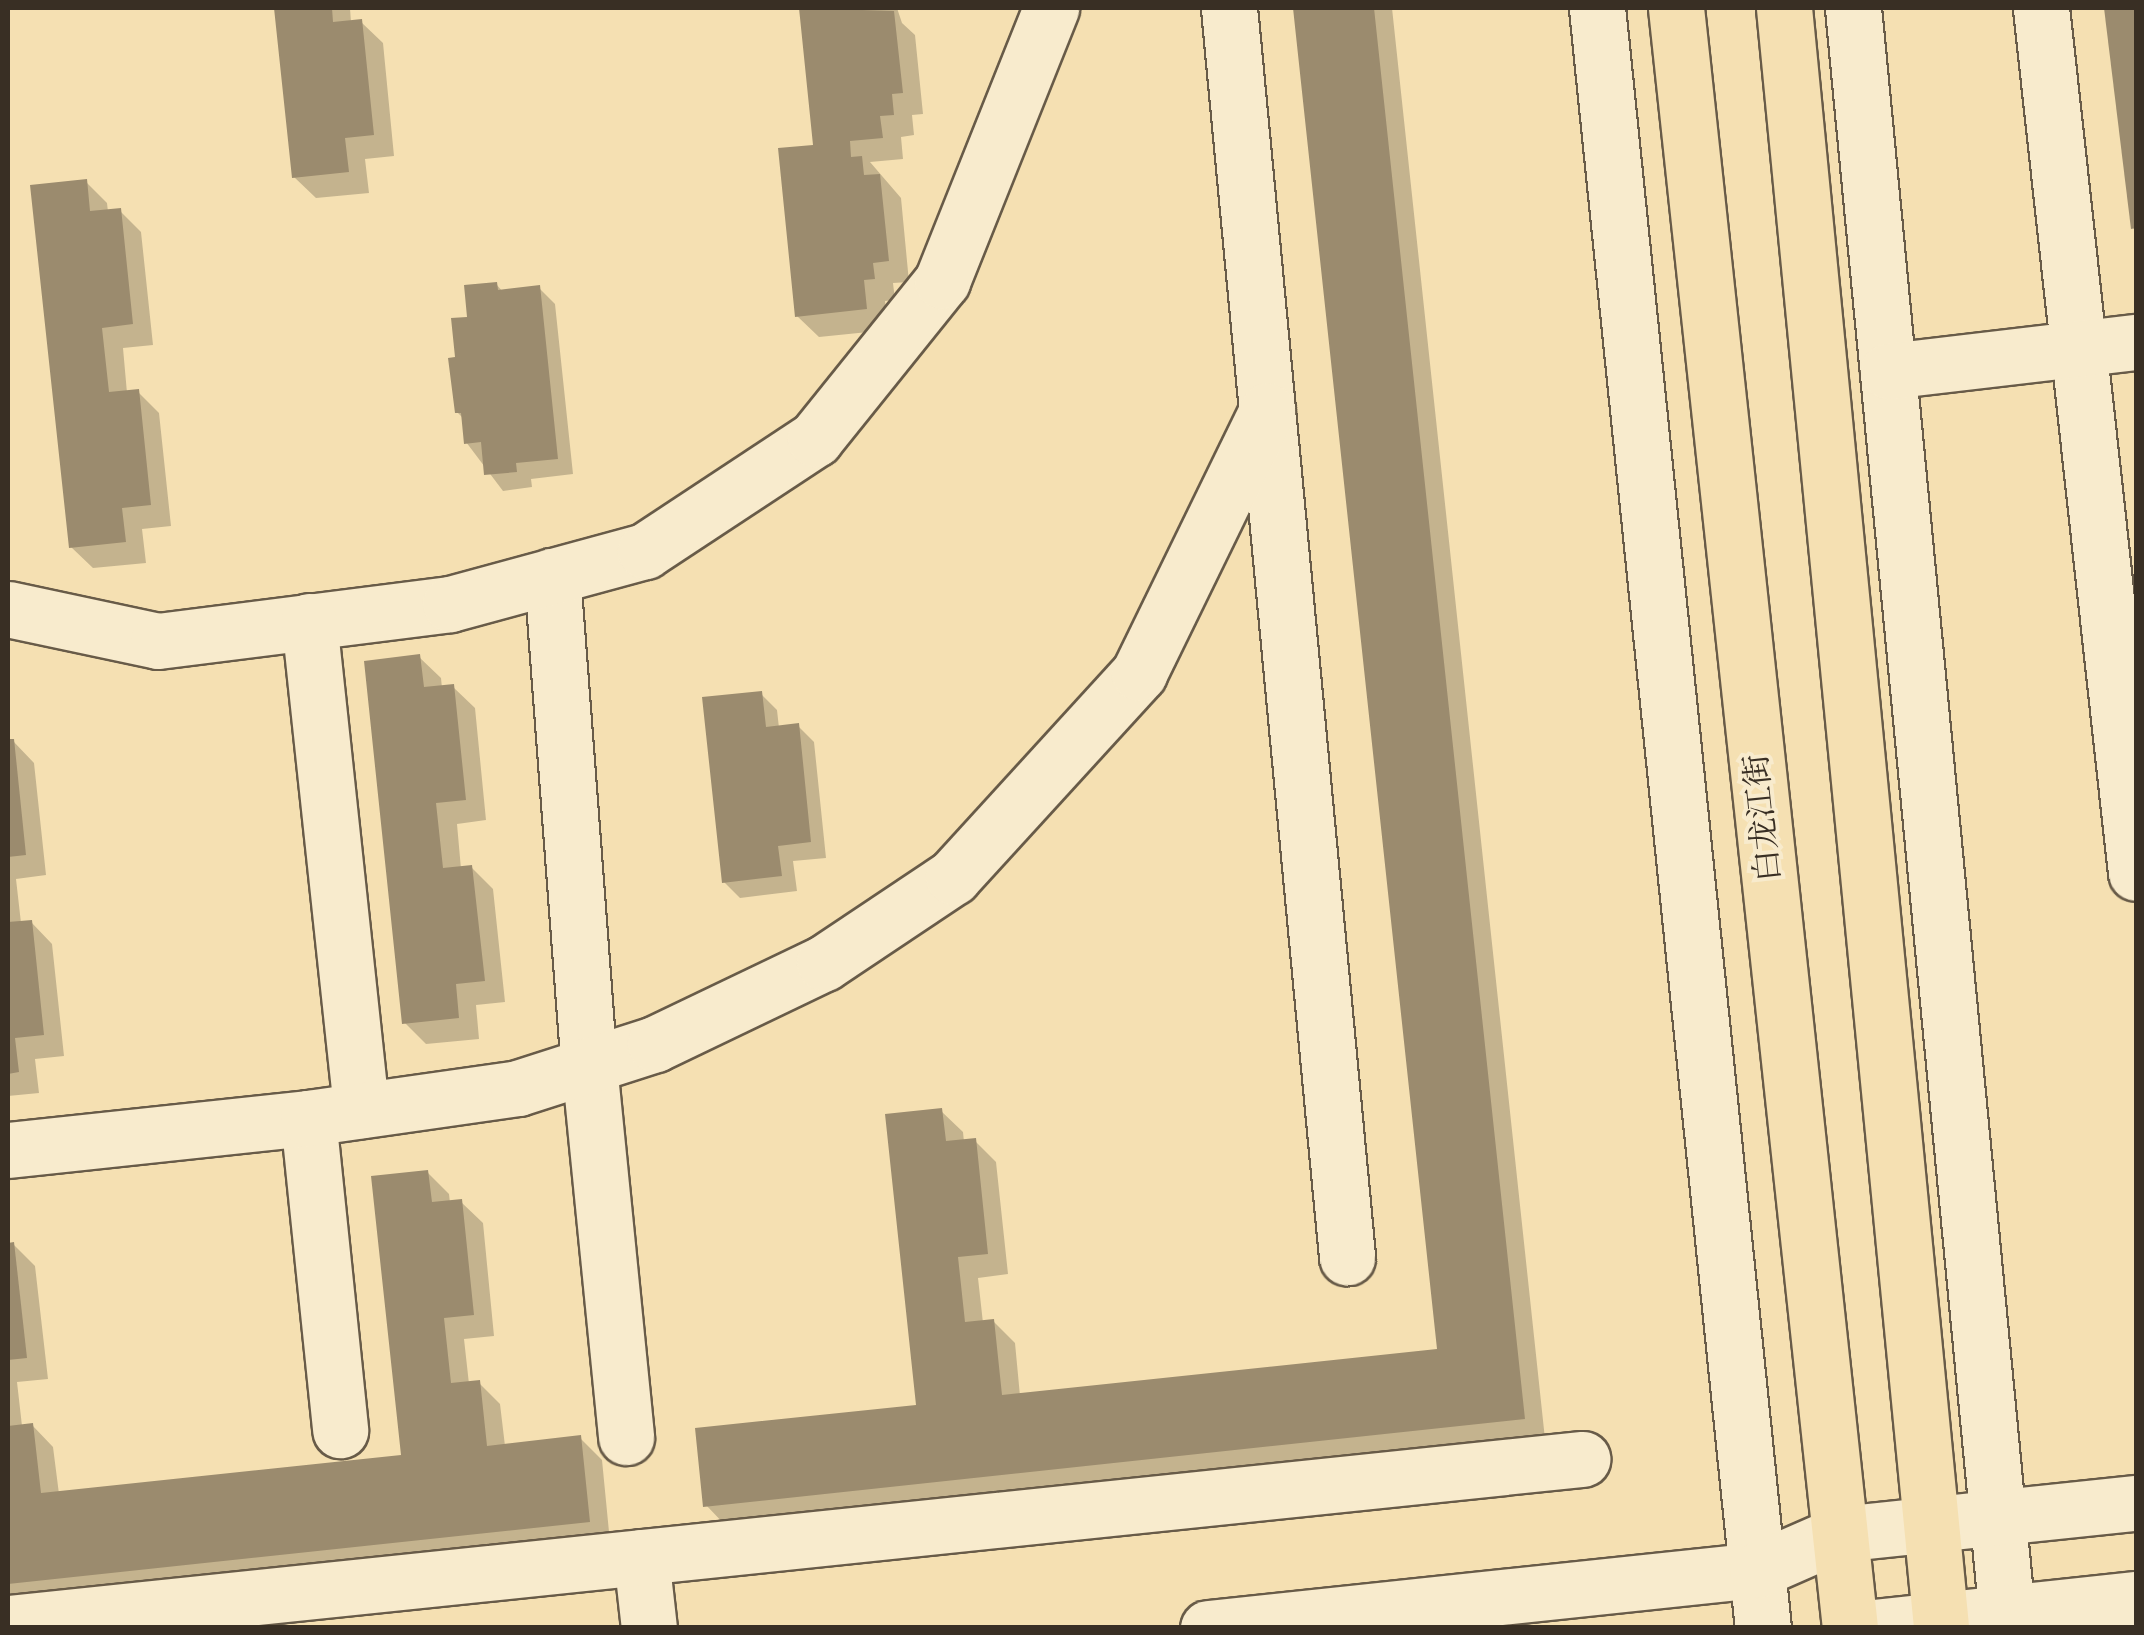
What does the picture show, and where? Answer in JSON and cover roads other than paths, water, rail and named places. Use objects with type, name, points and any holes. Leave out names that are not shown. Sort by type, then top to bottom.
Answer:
[{"type":"main road","name":"白龙江街","points":[[1676,8],[1850,1628]]},
{"type":"main road","points":[[1784,8],[1941,1624]]},
{"type":"street","points":[[8,610],[158,640],[450,604],[645,550],[815,439],[942,281],[1050,8]]},
{"type":"street","points":[[1229,8],[1347,1258]]},
{"type":"street","points":[[1597,8],[1763,1628]]},
{"type":"street","points":[[1853,8],[2007,1620]]},
{"type":"street","points":[[2041,8],[2136,873]]},
{"type":"street","points":[[1888,372],[2136,342]]},
{"type":"street","points":[[8,1150],[308,1118],[518,1088],[654,1044],[824,963],[953,877],[1139,673],[1267,412]]},
{"type":"street","points":[[552,576],[590,1065],[626,1436]]},
{"type":"street","points":[[309,621],[361,1110]]},
{"type":"street","points":[[308,1118],[340,1430]]},
{"type":"street","points":[[8,1624],[1582,1459]]},
{"type":"street","points":[[1208,1628],[1757,1570],[1839,1534],[2136,1503]]},
{"type":"street","points":[[641,1557],[648,1628]]},
{"type":"street","points":[[1864,1628],[2007,1620],[2136,1599]]}]
